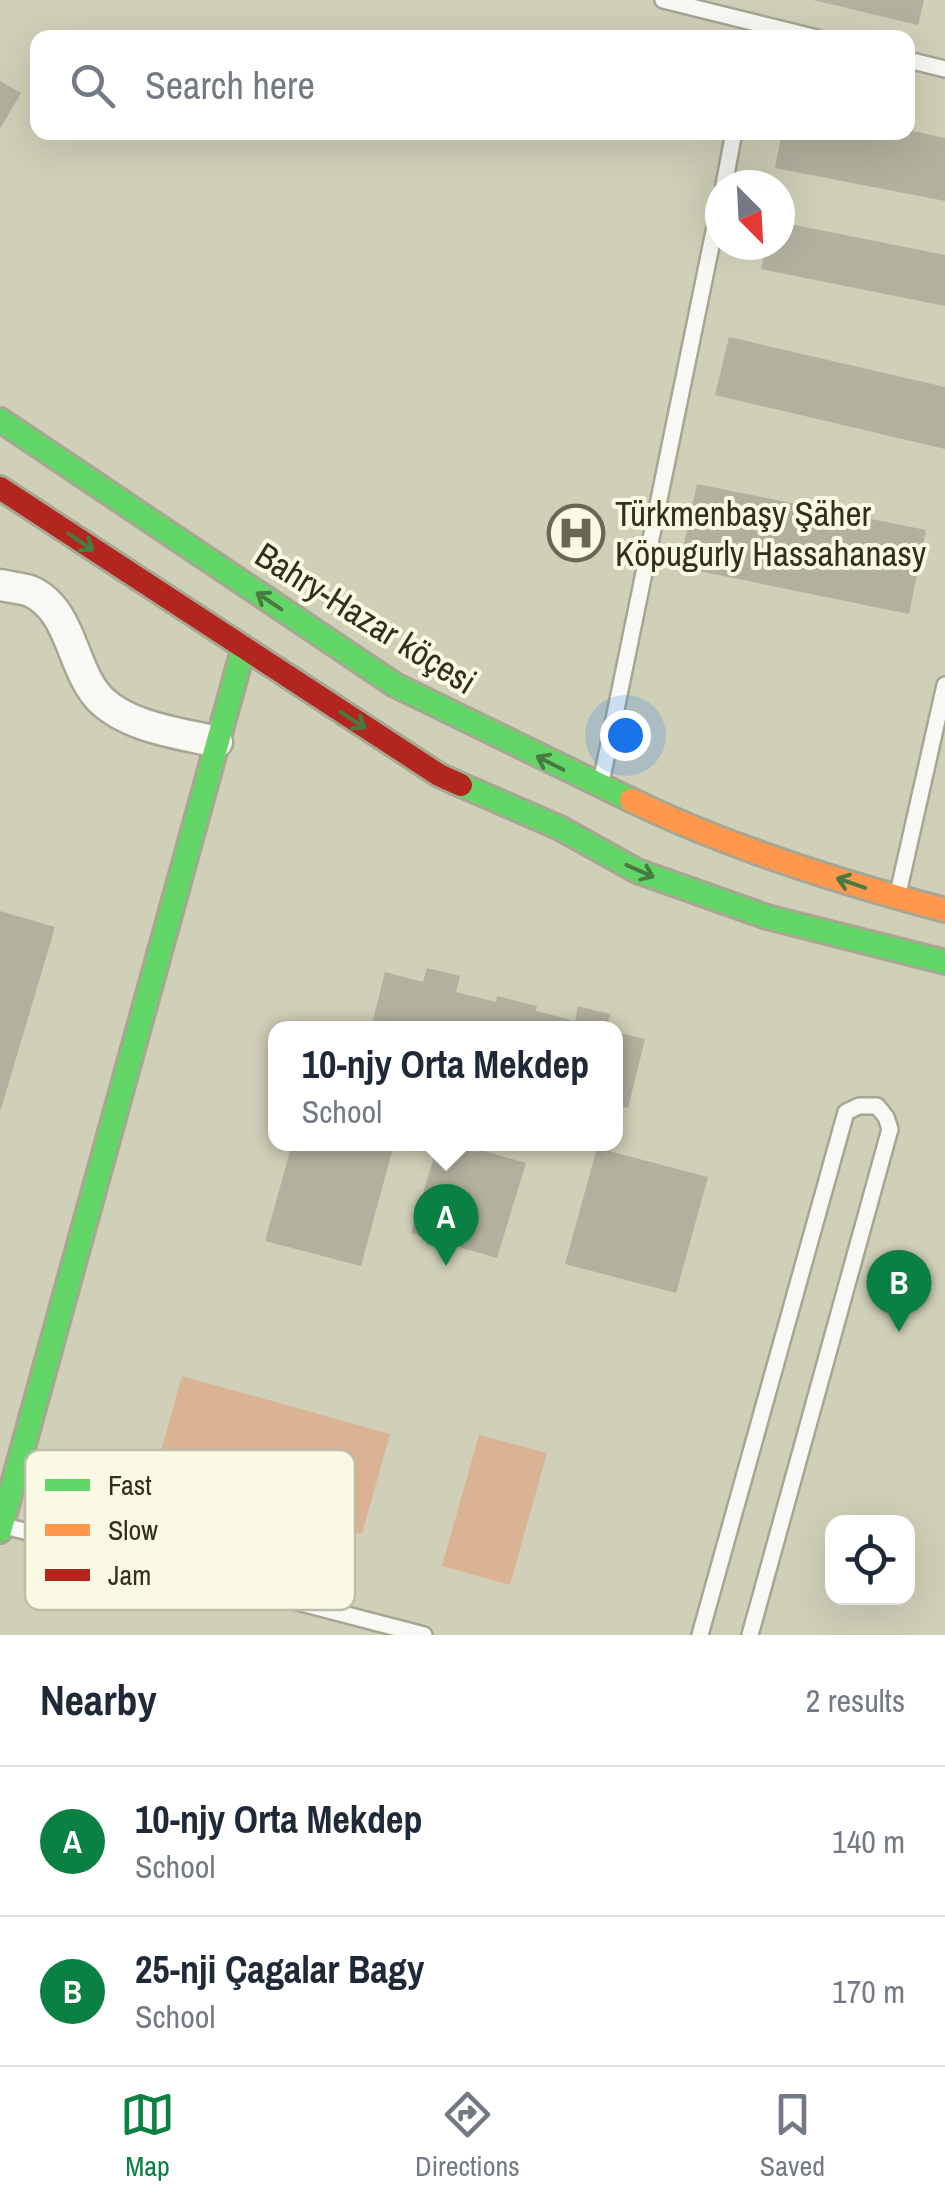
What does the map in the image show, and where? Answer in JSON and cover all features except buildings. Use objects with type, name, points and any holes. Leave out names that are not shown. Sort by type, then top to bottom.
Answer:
[{"type":"main road","name":"Bahry-Hazar köçesi","points":[[0,420],[395,685],[683,825],[898,898],[945,910]]},
{"type":"main road","points":[[0,488],[439,775],[560,828],[637,871],[767,917],[945,962]]},
{"type":"main road","points":[[1,1528],[243,650]]},
{"type":"street","points":[[0,585],[32,592],[60,618],[101,700],[130,719],[217,742]]},
{"type":"lane","points":[[663,0],[755,30]]},
{"type":"lane","points":[[915,62],[945,69]]},
{"type":"lane","points":[[727,170],[732,140]]},
{"type":"lane","points":[[600,787],[708,260]]},
{"type":"lane","points":[[898,898],[945,685]]},
{"type":"lane","points":[[700,1635],[846,1112],[859,1106],[877,1106],[890,1129],[750,1635]]},
{"type":"lane","points":[[325,1610],[424,1635]]},
{"type":"shaded area","points":[[182,1376],[390,1434],[362,1534],[355,1532],[355,1450],[161,1450]]},
{"type":"shaded area","points":[[479,1435],[547,1453],[510,1585],[442,1566]]},
{"type":"traffic: fast","points":[[0,420],[395,685],[631,800]]},
{"type":"traffic: fast","points":[[0,1531],[243,650]]},
{"type":"traffic: fast","points":[[461,785],[560,828],[637,871],[767,917],[945,962]]},
{"type":"traffic: slow","points":[[631,800],[707,834],[785,862],[945,910]]},
{"type":"traffic: jam","points":[[0,488],[439,775],[461,785]]},
{"type":"place","name":"Türkmenbaşy Şäher Köpugurly Hassahanasy","points":[[576,533]]},
{"type":"place","name":"10-njy Orta Mekdep","points":[[446,1266]]},
{"type":"place","name":"25-nji Çagalar Bagy","points":[[899,1332]]}]
